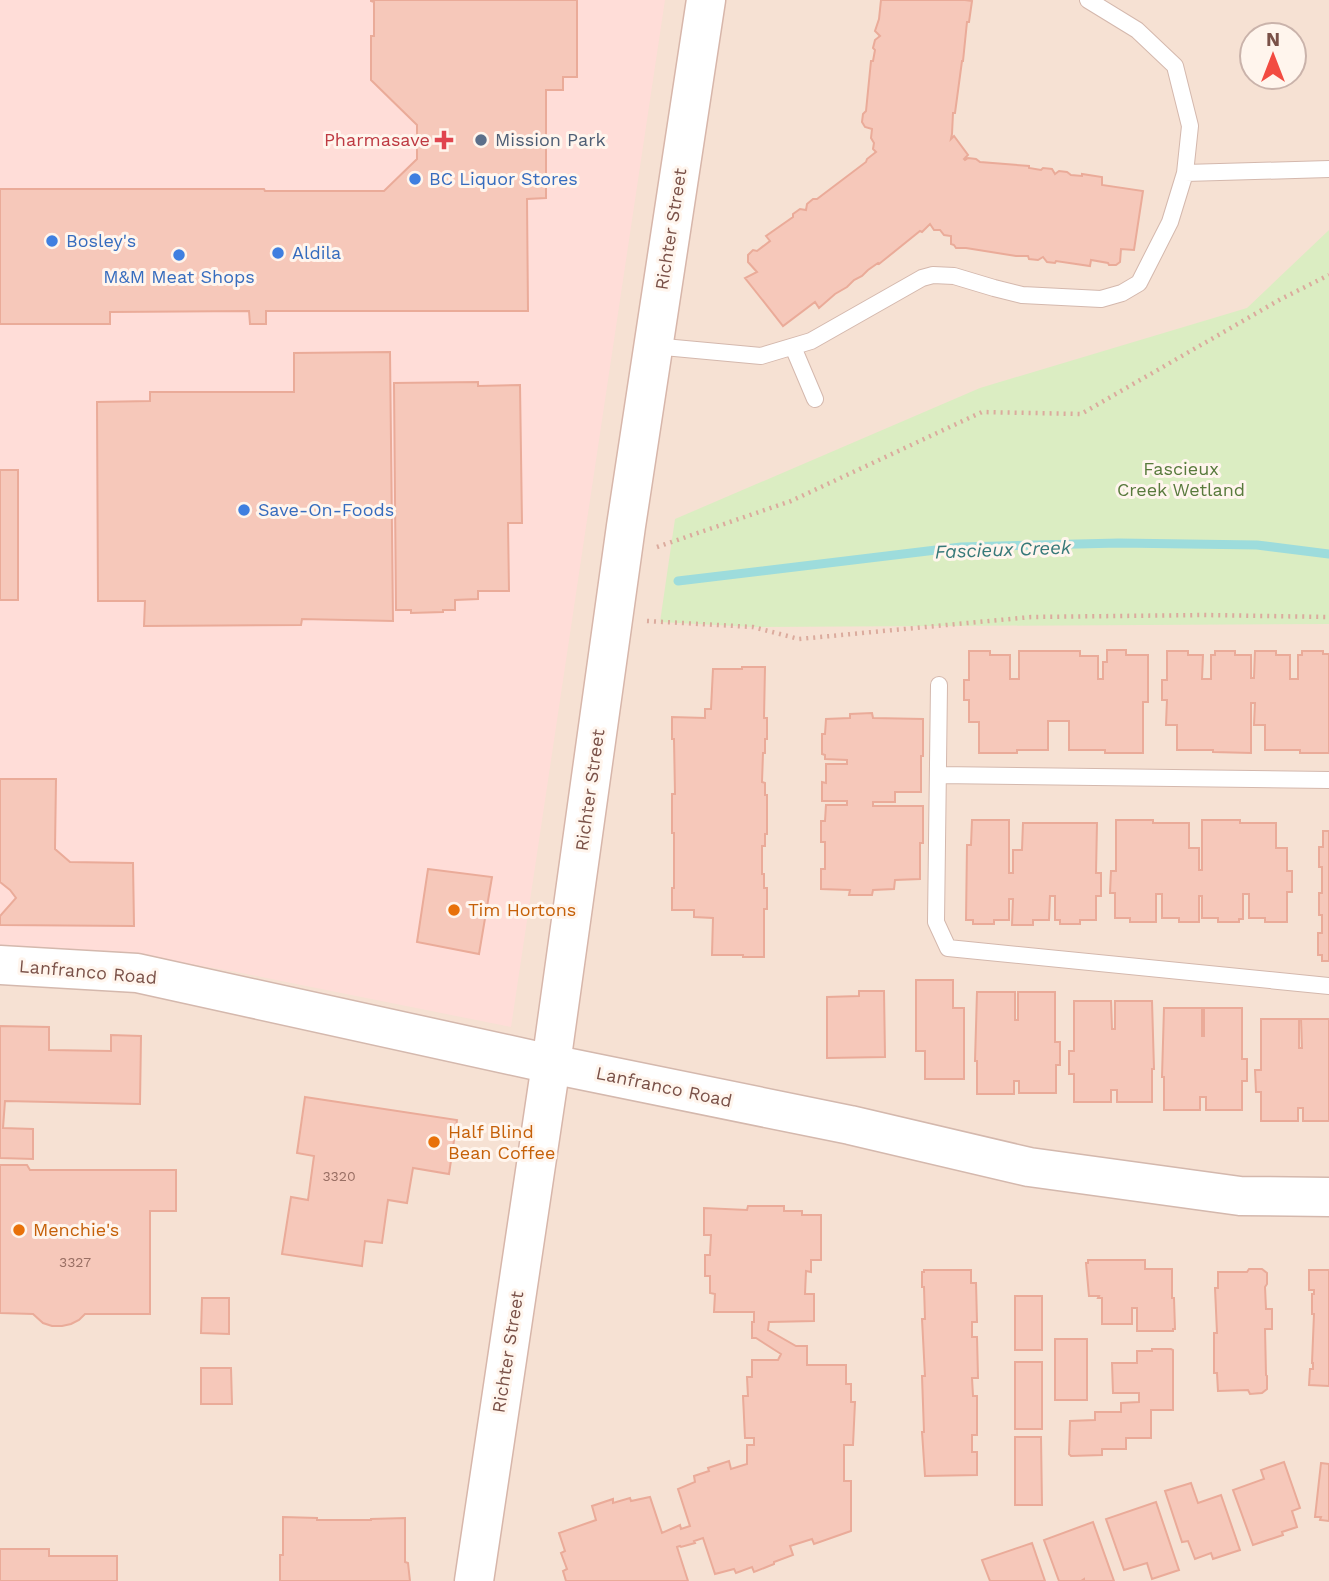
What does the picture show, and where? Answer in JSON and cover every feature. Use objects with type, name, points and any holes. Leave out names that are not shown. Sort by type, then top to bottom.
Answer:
[{"type":"main road","name":"Richter Street","points":[[474,1581],[653,346],[706,0]]},
{"type":"main road","name":"Lanfranco Road","points":[[0,965],[137,973],[551,1064],[850,1125],[1029,1167],[1240,1196],[1329,1197]]},
{"type":"lane","points":[[653,346],[761,356],[811,341],[922,278],[933,275],[965,278],[1022,295],[1101,299],[1122,293],[1139,283],[1170,222],[1185,173],[1190,126],[1175,66],[1137,30],[1088,0]]},
{"type":"lane","points":[[1185,173],[1329,169]]},
{"type":"lane","points":[[793,346],[816,398]]},
{"type":"lane","points":[[939,685],[936,922],[948,948],[1329,986]]},
{"type":"lane","points":[[938,775],[1329,780]]},
{"type":"path","points":[[655,556],[657,545],[791,501],[982,412],[1081,414],[1281,299],[1329,275]]},
{"type":"path","points":[[613,620],[753,627],[799,639],[1031,617],[1329,617]]},
{"type":"shaded area","points":[[0,0],[1329,0],[1329,1581],[0,1581]]},
{"type":"shaded area","points":[[0,0],[665,0],[511,1027],[231,971],[113,951],[0,948]]},
{"type":"green space","name":"Fascieux Creek Wetland","points":[[1329,230],[1329,624],[753,627],[660,622],[675,519],[980,388],[1247,308]]},
{"type":"building","points":[[371,0],[577,0],[577,77],[563,77],[563,90],[546,90],[546,198],[527,199],[528,311],[266,311],[266,324],[250,324],[249,311],[110,312],[110,324],[0,324],[0,189],[384,191],[417,159],[417,125],[371,80],[374,2]]},
{"type":"building","points":[[881,0],[972,1],[951,139],[954,136],[968,155],[964,159],[1029,166],[1041,170],[1052,169],[1055,174],[1059,171],[1071,175],[1102,177],[1102,185],[1143,191],[1134,250],[1121,249],[1120,262],[1116,265],[1091,260],[1090,266],[1047,262],[1043,257],[1038,260],[1029,259],[1028,256],[956,248],[951,244],[951,236],[934,230],[930,224],[819,308],[815,302],[783,326],[745,278],[757,272],[748,262],[748,255],[770,241],[766,236],[793,217],[793,214],[800,209],[806,210],[807,204],[813,199],[817,199],[876,152],[871,138],[872,129],[865,127],[862,122],[866,111],[871,61],[875,50],[873,48],[875,40],[880,36],[875,31]]},
{"type":"building","name":"Save-On-Foods","points":[[390,352],[393,621],[302,619],[301,625],[144,626],[145,601],[98,601],[97,402],[150,401],[150,392],[294,392],[294,353]]},
{"type":"building","points":[[478,382],[478,386],[520,385],[522,523],[508,523],[509,591],[478,591],[478,599],[455,600],[455,610],[411,613],[411,610],[396,610],[394,383]]},
{"type":"building","points":[[0,470],[18,470],[18,600],[0,600]]},
{"type":"building","points":[[1107,650],[1126,650],[1126,655],[1148,655],[1148,702],[1143,702],[1143,753],[1069,750],[1069,721],[1048,721],[1048,750],[979,753],[979,722],[969,722],[969,700],[964,700],[964,680],[969,680],[969,651],[1010,655],[1010,679],[1019,679],[1019,651],[1080,651],[1080,656],[1098,656],[1098,679],[1103,679],[1103,662],[1107,662]]},
{"type":"building","points":[[1167,651],[1188,651],[1188,655],[1203,655],[1202,679],[1211,679],[1211,655],[1215,655],[1215,651],[1235,651],[1235,655],[1251,655],[1251,678],[1254,678],[1255,651],[1276,651],[1276,655],[1290,655],[1290,679],[1298,679],[1298,655],[1302,655],[1302,651],[1323,651],[1323,654],[1329,654],[1329,753],[1265,750],[1265,725],[1254,725],[1255,703],[1251,703],[1251,753],[1177,750],[1177,725],[1166,725],[1167,700],[1162,700],[1162,680],[1167,680]]},
{"type":"building","points":[[765,667],[764,718],[767,718],[767,739],[763,753],[762,782],[765,783],[767,795],[767,834],[765,846],[762,846],[762,874],[764,888],[767,888],[767,909],[764,909],[764,957],[712,955],[713,918],[694,917],[694,910],[672,910],[672,794],[675,794],[672,717],[705,718],[705,709],[711,709],[713,669]]},
{"type":"building","points":[[872,713],[873,718],[923,719],[921,792],[895,792],[895,802],[873,802],[873,806],[923,806],[920,879],[895,880],[894,889],[873,890],[872,895],[849,895],[850,890],[821,889],[821,869],[825,869],[825,842],[821,842],[821,821],[825,821],[826,805],[847,805],[847,801],[822,801],[826,764],[847,764],[847,760],[825,759],[822,754],[822,734],[825,734],[826,719],[850,718],[850,714]]},
{"type":"building","points":[[0,779],[56,779],[55,849],[70,862],[133,863],[134,926],[0,925],[0,916],[16,898],[0,882]]},
{"type":"building","points":[[972,820],[1009,820],[1009,873],[1013,873],[1013,850],[1022,850],[1023,823],[1097,823],[1096,873],[1101,873],[1101,896],[1096,896],[1096,920],[1080,920],[1080,924],[1060,924],[1060,920],[1055,920],[1055,896],[1050,896],[1049,920],[1033,920],[1033,925],[1012,925],[1013,899],[1009,899],[1009,920],[994,920],[994,924],[973,924],[973,920],[966,920],[967,845],[971,845]]},
{"type":"building","points":[[1116,820],[1189,823],[1189,848],[1199,848],[1199,870],[1202,870],[1202,820],[1276,823],[1276,848],[1287,848],[1287,871],[1292,871],[1292,892],[1287,892],[1287,922],[1265,922],[1265,918],[1249,918],[1249,894],[1243,894],[1243,919],[1239,919],[1239,922],[1218,922],[1218,918],[1202,918],[1202,896],[1199,896],[1199,922],[1179,922],[1179,918],[1162,918],[1162,894],[1156,894],[1156,922],[1130,922],[1130,918],[1115,918],[1115,893],[1110,893],[1111,871],[1116,871]]},
{"type":"building","points":[[1323,831],[1329,831],[1329,961],[1322,961],[1322,955],[1318,955],[1318,933],[1322,933],[1322,915],[1319,915],[1322,867],[1319,867],[1319,847],[1323,847]]},
{"type":"building","name":"Tim Hortons","points":[[428,869],[492,877],[479,954],[417,942]]},
{"type":"building","points":[[916,980],[953,980],[953,1008],[964,1008],[964,1079],[925,1079],[925,1051],[916,1051]]},
{"type":"building","points":[[859,991],[884,991],[885,1057],[827,1058],[827,997],[859,996]]},
{"type":"building","points":[[977,992],[1015,992],[1015,1020],[1018,1020],[1018,992],[1055,992],[1055,1042],[1060,1042],[1060,1065],[1056,1065],[1056,1093],[1019,1093],[1019,1081],[1014,1081],[1014,1094],[977,1094]]},
{"type":"building","points":[[1074,1001],[1111,1001],[1112,1029],[1115,1029],[1115,1001],[1152,1001],[1152,1102],[1117,1102],[1117,1090],[1111,1090],[1111,1102],[1074,1102],[1074,1074],[1069,1074],[1069,1051],[1074,1051]]},
{"type":"building","points":[[1164,1008],[1202,1008],[1204,1036],[1204,1008],[1242,1008],[1242,1059],[1247,1059],[1247,1081],[1242,1081],[1242,1110],[1206,1110],[1206,1097],[1200,1097],[1200,1110],[1164,1110]]},
{"type":"building","points":[[1261,1019],[1299,1019],[1299,1048],[1302,1048],[1301,1019],[1329,1019],[1329,1121],[1303,1121],[1303,1108],[1298,1108],[1298,1121],[1261,1121],[1261,1092],[1256,1092],[1255,1070],[1261,1070]]},
{"type":"building","points":[[0,1026],[49,1027],[49,1050],[111,1051],[111,1035],[141,1036],[140,1104],[5,1101],[3,1128],[33,1129],[33,1159],[0,1158]]},
{"type":"building","points":[[305,1097],[457,1120],[449,1174],[413,1168],[407,1203],[388,1200],[382,1243],[365,1241],[362,1266],[282,1254],[291,1197],[308,1200],[314,1156],[297,1153]]},
{"type":"building","points":[[0,1165],[27,1165],[30,1170],[176,1170],[176,1211],[150,1211],[150,1314],[85,1314],[71,1324],[52,1326],[43,1323],[33,1314],[0,1313]]},
{"type":"building","points":[[748,1206],[784,1206],[784,1211],[821,1215],[821,1260],[811,1260],[811,1272],[806,1271],[805,1294],[814,1294],[814,1321],[769,1322],[768,1330],[796,1346],[807,1346],[807,1365],[846,1365],[846,1384],[851,1384],[851,1402],[855,1402],[853,1445],[844,1445],[844,1481],[851,1481],[851,1531],[814,1544],[812,1539],[790,1546],[793,1555],[754,1572],[752,1567],[736,1573],[734,1569],[715,1574],[703,1538],[694,1541],[695,1543],[677,1547],[688,1581],[566,1581],[563,1571],[567,1569],[561,1553],[565,1551],[559,1533],[596,1520],[592,1506],[613,1499],[613,1503],[630,1498],[631,1501],[650,1497],[662,1533],[680,1525],[681,1529],[690,1526],[678,1489],[695,1482],[694,1476],[709,1471],[708,1468],[729,1461],[731,1469],[747,1464],[747,1445],[754,1445],[754,1438],[745,1438],[743,1396],[748,1396],[747,1377],[752,1377],[752,1360],[778,1360],[781,1354],[752,1338],[754,1312],[714,1312],[715,1294],[710,1293],[710,1276],[705,1276],[705,1255],[710,1255],[711,1235],[704,1235],[704,1208],[747,1210]]},
{"type":"building","points":[[1088,1260],[1145,1260],[1145,1269],[1172,1269],[1175,1329],[1137,1331],[1137,1308],[1132,1308],[1132,1324],[1102,1324],[1102,1298],[1089,1296]]},
{"type":"building","points":[[1249,1269],[1262,1269],[1267,1273],[1266,1309],[1272,1309],[1272,1329],[1265,1329],[1267,1389],[1262,1393],[1250,1394],[1248,1390],[1218,1391],[1217,1373],[1214,1373],[1214,1333],[1217,1333],[1215,1288],[1218,1288],[1218,1272],[1247,1272]]},
{"type":"building","points":[[924,1270],[971,1270],[971,1283],[976,1283],[977,1322],[972,1322],[972,1337],[977,1337],[978,1378],[972,1378],[973,1396],[977,1396],[977,1435],[972,1435],[972,1452],[977,1452],[977,1475],[925,1476],[922,1432],[922,1376],[925,1376],[922,1319],[925,1319],[922,1287]]},
{"type":"building","points":[[1309,1270],[1329,1270],[1329,1386],[1309,1385],[1310,1369],[1313,1369],[1314,1290],[1309,1290]]},
{"type":"building","points":[[1015,1296],[1042,1296],[1042,1350],[1015,1350]]},
{"type":"building","points":[[202,1298],[229,1298],[229,1334],[201,1333]]},
{"type":"building","points":[[1055,1339],[1087,1339],[1087,1400],[1055,1400]]},
{"type":"building","points":[[1173,1350],[1173,1410],[1151,1410],[1151,1438],[1126,1438],[1126,1449],[1102,1449],[1102,1455],[1071,1456],[1070,1421],[1095,1420],[1095,1412],[1121,1412],[1121,1403],[1139,1402],[1139,1393],[1113,1393],[1112,1363],[1137,1363],[1137,1351]]},
{"type":"building","points":[[1015,1362],[1042,1362],[1042,1429],[1015,1429]]},
{"type":"building","points":[[201,1368],[231,1368],[232,1404],[201,1404]]},
{"type":"building","points":[[1015,1437],[1041,1437],[1042,1505],[1015,1505]]},
{"type":"building","points":[[1284,1462],[1300,1508],[1292,1511],[1297,1527],[1282,1532],[1283,1535],[1253,1545],[1233,1490],[1264,1479],[1261,1470]]},
{"type":"building","points":[[1321,1463],[1329,1464],[1329,1521],[1315,1517]]},
{"type":"building","points":[[1191,1483],[1198,1503],[1221,1495],[1240,1550],[1213,1559],[1211,1553],[1195,1559],[1188,1541],[1182,1542],[1165,1491]]},
{"type":"building","points":[[1156,1502],[1179,1570],[1152,1579],[1147,1563],[1124,1570],[1106,1519]]},
{"type":"building","points":[[283,1517],[317,1520],[405,1518],[405,1562],[408,1563],[410,1581],[280,1581]]},
{"type":"building","points":[[1093,1522],[1114,1581],[1059,1581],[1044,1540]]},
{"type":"building","points":[[1032,1543],[1045,1581],[990,1581],[982,1560]]},
{"type":"building","points":[[0,1549],[49,1549],[49,1556],[117,1556],[117,1581],[0,1581]]},
{"type":"waterway","name":"Fascieux Creek","points":[[678,581],[961,547],[1119,543],[1257,545],[1329,554]]},
{"type":"place","name":"Pharmasave","points":[[444,140]]},
{"type":"place","name":"Mission Park","points":[[481,140]]},
{"type":"place","name":"BC Liquor Stores","points":[[415,179]]},
{"type":"place","name":"Bosley's","points":[[52,241]]},
{"type":"place","name":"Aldila","points":[[278,253]]},
{"type":"place","name":"M&M Meat Shops","points":[[179,255]]},
{"type":"place","name":"Save-On-Foods","points":[[244,510]]},
{"type":"place","name":"Tim Hortons","points":[[454,910]]},
{"type":"place","name":"Half Blind Bean Coffee","points":[[434,1142]]},
{"type":"place","name":"Menchie's","points":[[19,1230]]}]
